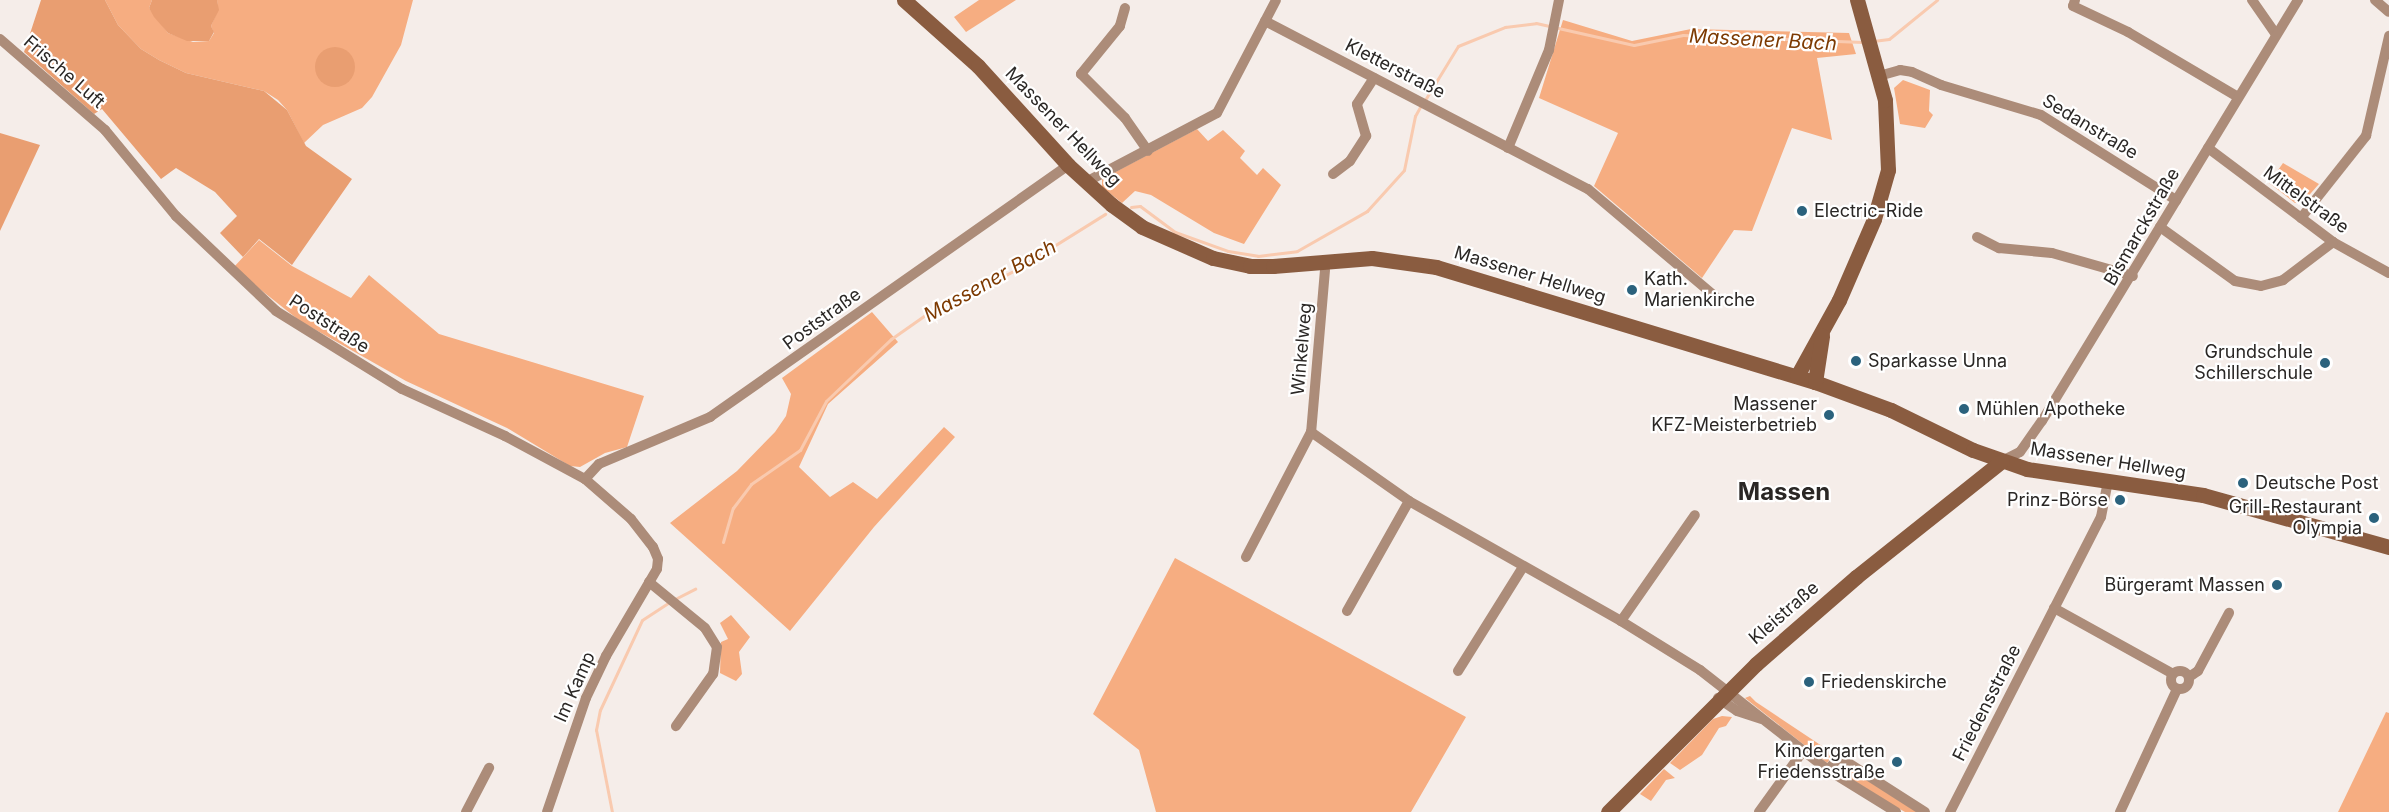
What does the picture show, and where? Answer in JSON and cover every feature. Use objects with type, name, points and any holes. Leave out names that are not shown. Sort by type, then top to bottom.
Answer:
[{"type":"main road","name":"Massener Hellweg","points":[[904,0],[978,66],[1086,182],[1142,227],[1213,258],[1250,266],[1354,257],[1426,265],[1815,382],[1891,410],[2002,461],[2034,471],[2203,495],[2389,547]]},
{"type":"main road","points":[[1797,376],[1802,362],[1822,336],[1874,219],[1888,170],[1889,127],[1879,76],[1857,0]]},
{"type":"main road","points":[[1815,382],[1822,336]]},
{"type":"main road","name":"Kleistraße","points":[[1608,812],[1723,694],[1856,577],[2002,461]]},
{"type":"street","points":[[1086,182],[1217,113],[1276,0]]},
{"type":"street","points":[[1508,148],[1553,33],[1559,0]]},
{"type":"street","points":[[2075,0],[2073,6],[2128,32],[2238,97]]},
{"type":"street","points":[[2252,0],[2275,33]]},
{"type":"street","name":"Bismarckstraße","points":[[2002,461],[2020,452],[2042,421],[2133,276],[2275,33],[2298,0]]},
{"type":"street","points":[[2375,0],[2389,12]]},
{"type":"street","points":[[1125,9],[1119,26],[1081,74],[1125,118],[1148,151]]},
{"type":"street","name":"Kletterstraße","points":[[1265,21],[1588,189],[1716,297]]},
{"type":"street","points":[[2301,218],[2366,136],[2389,36]]},
{"type":"street","name":"Frische Luft","points":[[0,39],[105,130]]},
{"type":"street","name":"Sedanstraße","points":[[1879,76],[1899,70],[1912,72],[1941,86],[2041,114],[2176,200]]},
{"type":"street","points":[[1333,174],[1350,161],[1366,136],[1357,104],[1374,78]]},
{"type":"street","name":"Poststraße","points":[[105,130],[176,216],[234,275],[285,317],[402,389],[505,436],[585,479],[632,519],[657,555]]},
{"type":"street","name":"Mittelstraße","points":[[2208,148],[2333,242],[2389,273]]},
{"type":"street","name":"Poststraße","points":[[585,479],[599,464],[710,417],[1068,165]]},
{"type":"street","points":[[2160,228],[2235,281],[2260,286],[2283,280],[2333,242]]},
{"type":"street","points":[[1977,237],[2000,248],[2052,253],[2133,276]]},
{"type":"street","name":"Winkelweg","points":[[1246,556],[1311,432],[1325,270]]},
{"type":"street","points":[[1311,432],[1409,501],[1622,621],[1761,719],[1828,770],[1889,810]]},
{"type":"street","name":"Friedensstraße","points":[[1950,812],[2101,517],[2108,482]]},
{"type":"street","points":[[1347,611],[1409,501]]},
{"type":"street","points":[[1622,621],[1695,515]]},
{"type":"street","name":"Im Kamp","points":[[547,812],[586,698],[657,569],[657,555]]},
{"type":"street","points":[[1458,671],[1523,567]]},
{"type":"street","points":[[649,582],[711,634],[718,655],[713,674],[676,726]]},
{"type":"street","points":[[2054,608],[2173,674],[2183,671],[2189,677]]},
{"type":"street","points":[[2177,689],[2186,688],[2189,677],[2198,671],[2229,613]]},
{"type":"street","points":[[2173,674],[2171,682],[2177,689]]},
{"type":"street","points":[[2120,812],[2177,689]]},
{"type":"street","points":[[1759,812],[1803,751]]},
{"type":"street","points":[[1828,770],[1839,758],[1925,812]]},
{"type":"street","points":[[466,812],[489,768]]},
{"type":"shaded area","points":[[41,0],[105,0],[118,25],[141,49],[159,60],[186,73],[264,91],[287,110],[306,146],[352,179],[292,265],[259,239],[243,257],[220,233],[237,216],[215,192],[176,168],[161,179],[102,109],[94,114],[24,52]]},
{"type":"shaded area","points":[[105,0],[152,0],[149,8],[168,33],[193,42],[209,41],[214,33],[211,26],[218,10],[217,0],[413,0],[401,45],[372,97],[362,108],[323,125],[304,143],[287,110],[278,100],[264,91],[186,73],[159,60],[141,49],[118,25]]},
{"type":"shaded area","points":[[152,0],[217,0],[219,10],[211,26],[214,32],[209,41],[187,41],[168,33],[149,8]]},
{"type":"shaded area","points":[[979,0],[1016,0],[966,32],[954,17]]},
{"type":"shaded area","points":[[1563,20],[1632,41],[1691,29],[1849,33],[1856,54],[1817,58],[1832,140],[1792,128],[1752,231],[1734,230],[1702,278],[1594,186],[1618,133],[1539,98]]},
{"type":"shaded area","points":[[335,47],[349,53],[355,67],[349,81],[335,87],[321,81],[315,67],[321,53]]},
{"type":"shaded area","points":[[1903,80],[1930,90],[1929,111],[1933,115],[1925,128],[1900,124],[1894,88]]},
{"type":"shaded area","points":[[1197,129],[1208,141],[1223,130],[1245,151],[1240,158],[1257,175],[1263,168],[1281,185],[1244,244],[1214,233],[1151,195],[1135,191],[1122,203],[1102,187],[1102,179]]},
{"type":"shaded area","points":[[0,133],[40,145],[0,231]]},
{"type":"shaded area","points":[[2283,163],[2319,184],[2303,202],[2295,203],[2269,183]]},
{"type":"shaded area","points":[[259,240],[292,266],[351,298],[369,275],[439,334],[644,396],[627,447],[605,453],[580,467],[570,466],[507,428],[406,381],[300,321],[233,268]]},
{"type":"shaded area","points":[[872,312],[898,342],[828,404],[799,467],[830,497],[853,482],[877,499],[944,427],[955,437],[874,527],[790,631],[670,523],[737,471],[775,432],[786,416],[791,394],[782,378]]},
{"type":"shaded area","points":[[1175,558],[1466,717],[1411,812],[1156,812],[1139,750],[1093,714]]},
{"type":"shaded area","points":[[731,615],[750,637],[739,652],[742,674],[736,681],[720,673],[721,642],[728,639],[720,623]]},
{"type":"shaded area","points":[[1750,696],[1834,754],[1827,763],[1745,698]]},
{"type":"shaded area","points":[[2386,712],[2389,713],[2389,812],[2338,812]]},
{"type":"shaded area","points":[[1722,716],[1732,717],[1726,726],[1719,728],[1702,755],[1680,770],[1670,763],[1713,719]]},
{"type":"shaded area","points":[[1841,765],[1917,812],[1905,812],[1891,804],[1837,770]]},
{"type":"shaded area","points":[[1664,769],[1675,778],[1666,780],[1651,801],[1640,794]]},
{"type":"waterway","name":"Massener Bach","points":[[1873,41],[1889,39],[1937,0]]},
{"type":"waterway","name":"Massener Bach","points":[[1425,100],[1458,46],[1505,27],[1536,23],[1634,45],[1683,35],[1863,42]]},
{"type":"waterway","name":"Massener Bach","points":[[1131,207],[1140,206],[1175,232],[1228,251],[1258,256],[1297,251],[1367,211],[1404,170],[1415,116],[1421,105]]},
{"type":"waterway","name":"Massener Bach","points":[[723,542],[733,508],[751,484],[800,450],[826,401],[891,339],[938,306],[954,302],[1017,269],[1105,214]]},
{"type":"waterway","name":"Massener Bach","points":[[673,600],[695,589]]},
{"type":"waterway","name":"Massener Bach","points":[[612,812],[596,730],[600,710],[642,620],[668,603]]},
{"type":"place","name":"Electric-Ride","points":[[1802,211]]},
{"type":"place","name":"Kath. Marienkirche","points":[[1632,290]]},
{"type":"place","name":"Sparkasse Unna","points":[[1856,361]]},
{"type":"place","name":"Grundschule Schillerschule","points":[[2325,363]]},
{"type":"place","name":"Mühlen Apotheke","points":[[1964,409]]},
{"type":"place","name":"Massener KFZ-Meisterbetrieb","points":[[1829,415]]},
{"type":"place","name":"Deutsche Post","points":[[2243,483]]},
{"type":"place","name":"Prinz-Börse","points":[[2120,500]]},
{"type":"place","name":"Grill-Restaurant Olympia","points":[[2374,518]]},
{"type":"place","name":"Bürgeramt Massen","points":[[2277,585]]},
{"type":"place","name":"Friedenskirche","points":[[1809,682]]},
{"type":"place","name":"Kindergarten Friedensstraße","points":[[1897,762]]},
{"type":"district","name":"Massen","points":[[1784,492]]}]
